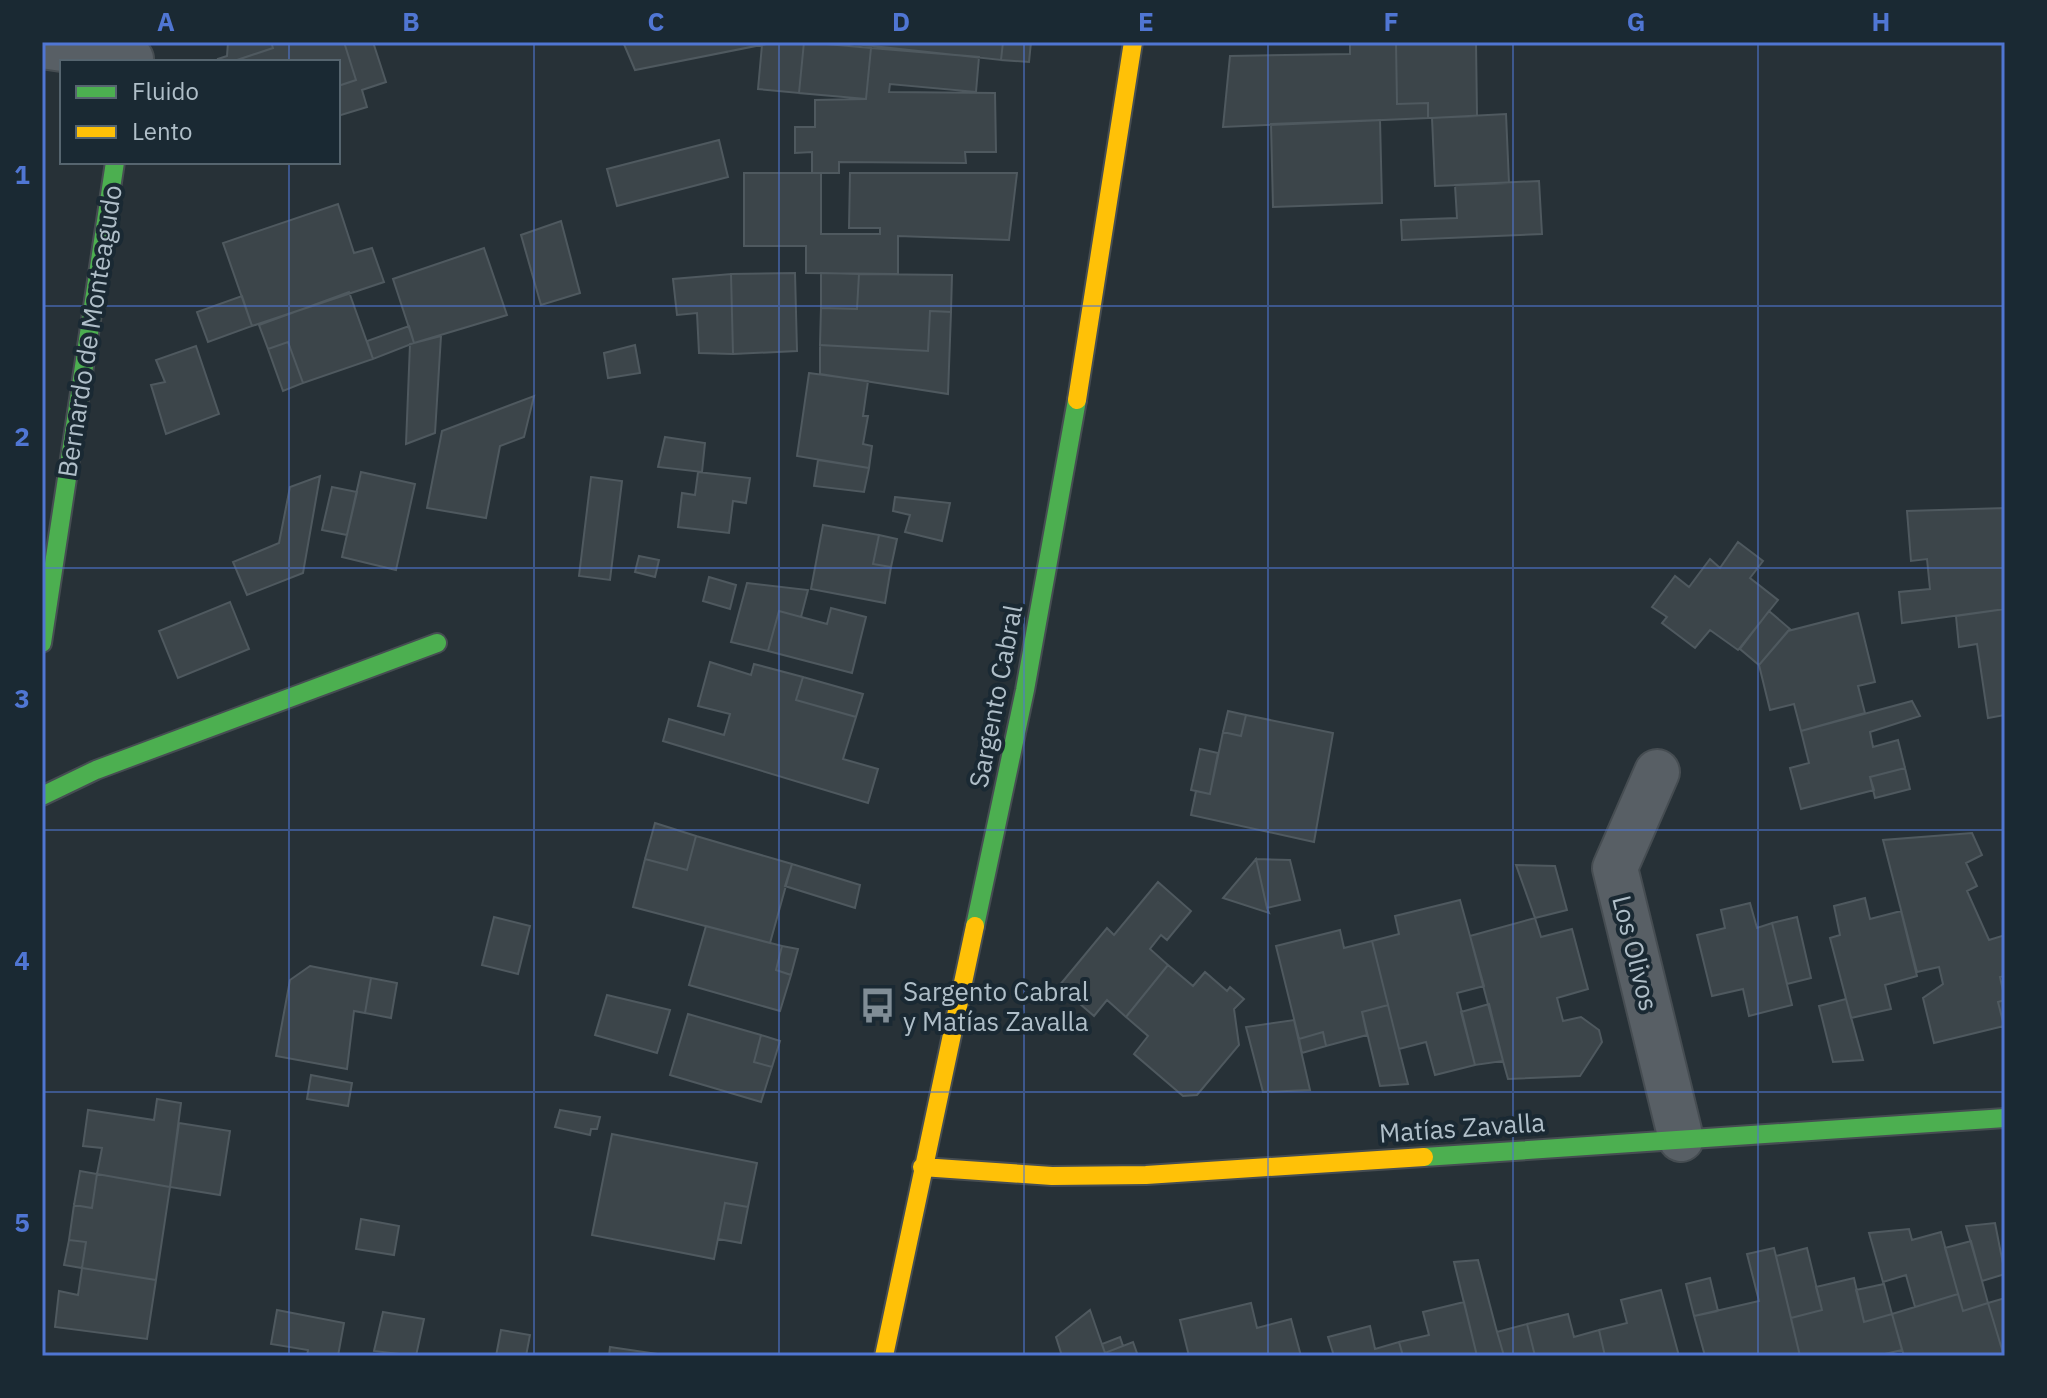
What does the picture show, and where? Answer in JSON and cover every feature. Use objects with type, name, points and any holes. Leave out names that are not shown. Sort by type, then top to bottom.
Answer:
[{"type":"street","name":"Sargento Cabral","points":[[884,1356],[1025,690],[1095,298],[1133,42]]},
{"type":"street","points":[[42,46],[132,54]]},
{"type":"street","name":"Bernardo de Monteagudo","points":[[42,643],[115,164]]},
{"type":"street","points":[[42,796],[96,770],[437,643]]},
{"type":"street","name":"Los Olivos","points":[[1657,772],[1615,868],[1681,1139]]},
{"type":"street","name":"Matías Zavalla","points":[[922,1167],[1052,1176],[1146,1175],[2005,1118]]},
{"type":"building","points":[[228,42],[271,42],[273,48],[237,60],[218,60],[227,56]]},
{"type":"building","points":[[271,42],[344,42],[356,80],[340,85],[340,60],[237,60],[273,48]]},
{"type":"building","points":[[344,42],[373,42],[386,82],[362,90],[367,107],[340,115],[340,85],[356,80]]},
{"type":"building","points":[[623,42],[776,42],[635,70]]},
{"type":"building","points":[[804,42],[799,93],[758,89],[762,45]]},
{"type":"building","points":[[804,42],[871,48],[866,99],[799,93]]},
{"type":"building","points":[[836,42],[1003,42],[1001,60]]},
{"type":"building","points":[[1003,42],[1031,42],[1029,62],[1001,60]]},
{"type":"building","points":[[1350,42],[1396,42],[1397,104],[1428,103],[1428,118],[1223,127],[1230,56],[1350,54]]},
{"type":"building","points":[[1396,42],[1476,42],[1477,116],[1428,118],[1428,103],[1397,104]]},
{"type":"building","points":[[871,48],[979,57],[976,92],[890,84],[889,92],[995,93],[996,152],[965,152],[966,163],[839,162],[839,173],[812,173],[812,152],[795,153],[795,127],[815,127],[815,100],[866,99]]},
{"type":"building","points":[[1506,114],[1509,183],[1435,186],[1432,118]]},
{"type":"building","points":[[1380,120],[1382,203],[1273,207],[1271,124]]},
{"type":"building","points":[[719,140],[728,177],[617,206],[607,169]]},
{"type":"building","points":[[744,173],[821,173],[821,234],[880,234],[880,228],[849,228],[850,173],[1017,173],[1009,240],[898,236],[898,274],[806,273],[806,246],[744,246]]},
{"type":"building","points":[[1539,181],[1542,234],[1402,240],[1401,220],[1457,218],[1455,185]]},
{"type":"building","points":[[338,204],[354,253],[372,248],[384,282],[252,326],[223,243]]},
{"type":"building","points":[[561,221],[580,293],[541,305],[521,235]]},
{"type":"building","points":[[484,248],[507,315],[414,343],[393,279]]},
{"type":"building","points":[[795,273],[797,351],[733,354],[731,274]]},
{"type":"building","points":[[821,273],[859,274],[857,309],[821,308]]},
{"type":"building","points":[[731,274],[733,354],[699,353],[697,313],[677,315],[673,279]]},
{"type":"building","points":[[859,274],[952,275],[951,312],[930,311],[928,351],[820,345],[821,308],[857,309]]},
{"type":"building","points":[[349,292],[373,359],[303,383],[288,342],[268,349],[259,325]]},
{"type":"building","points":[[242,296],[252,326],[208,342],[197,312]]},
{"type":"building","points":[[930,311],[951,312],[948,394],[820,374],[820,345],[928,351]]},
{"type":"building","points":[[409,326],[414,343],[373,359],[367,341]]},
{"type":"building","points":[[441,336],[435,433],[406,444],[410,344]]},
{"type":"building","points":[[288,342],[303,383],[283,391],[268,349]]},
{"type":"building","points":[[635,345],[640,373],[608,378],[604,353]]},
{"type":"building","points":[[196,346],[219,414],[166,434],[151,385],[165,382],[156,360]]},
{"type":"building","points":[[809,373],[868,381],[863,416],[868,416],[863,444],[872,446],[869,468],[797,456]]},
{"type":"building","points":[[534,396],[524,437],[500,446],[486,518],[427,508],[442,431]]},
{"type":"building","points":[[665,437],[705,443],[702,472],[658,467]]},
{"type":"building","points":[[818,460],[869,468],[864,492],[814,486]]},
{"type":"building","points":[[361,472],[415,484],[396,570],[342,557]]},
{"type":"building","points":[[698,472],[750,478],[746,503],[733,501],[729,533],[678,527],[682,493],[695,495]]},
{"type":"building","points":[[320,476],[303,573],[247,595],[233,562],[279,543],[290,487]]},
{"type":"building","points":[[591,477],[622,481],[610,580],[579,576]]},
{"type":"building","points":[[332,487],[357,492],[347,535],[322,530]]},
{"type":"building","points":[[895,497],[950,503],[942,541],[905,532],[910,515],[893,511]]},
{"type":"building","points":[[2005,508],[2005,609],[1902,623],[1899,592],[1930,589],[1927,559],[1911,561],[1907,511]]},
{"type":"building","points":[[823,525],[879,535],[873,564],[891,567],[885,603],[811,589]]},
{"type":"building","points":[[879,535],[897,539],[891,567],[873,564]]},
{"type":"building","points":[[1738,542],[1763,561],[1750,578],[1778,600],[1738,650],[1710,630],[1695,648],[1662,623],[1667,617],[1652,607],[1675,576],[1689,587],[1710,559],[1720,568]]},
{"type":"building","points":[[639,556],[659,560],[655,577],[635,572]]},
{"type":"building","points":[[709,577],[736,585],[730,609],[703,601]]},
{"type":"building","points":[[747,583],[808,590],[801,617],[779,611],[768,651],[731,642]]},
{"type":"building","points":[[230,602],[249,649],[178,678],[159,631]]},
{"type":"building","points":[[831,608],[866,617],[852,673],[768,651],[779,611],[827,624]]},
{"type":"building","points":[[2005,609],[2005,715],[1988,718],[1977,644],[1959,647],[1956,616]]},
{"type":"building","points":[[1769,611],[1790,629],[1759,665],[1740,649]]},
{"type":"building","points":[[1858,613],[1875,682],[1858,686],[1865,713],[1801,731],[1794,704],[1770,710],[1759,665],[1788,631]]},
{"type":"building","points":[[710,662],[751,675],[754,664],[803,677],[796,700],[856,717],[843,759],[878,769],[868,803],[663,741],[669,719],[724,735],[730,714],[698,706]]},
{"type":"building","points":[[803,677],[863,694],[856,717],[796,700]]},
{"type":"building","points":[[1912,701],[1920,716],[1870,732],[1873,747],[1898,740],[1905,768],[1870,777],[1874,790],[1801,809],[1790,768],[1809,763],[1801,731]]},
{"type":"building","points":[[1228,711],[1246,715],[1241,736],[1223,732]]},
{"type":"building","points":[[1246,715],[1333,733],[1314,842],[1191,815],[1196,791],[1210,794],[1223,732],[1241,736]]},
{"type":"building","points":[[1200,749],[1218,753],[1210,794],[1191,790]]},
{"type":"building","points":[[1905,768],[1910,789],[1875,798],[1870,777]]},
{"type":"building","points":[[655,823],[696,836],[687,870],[645,859]]},
{"type":"building","points":[[1972,833],[1982,855],[1966,863],[1977,886],[1967,891],[1989,940],[2005,935],[2005,976],[2000,977],[2005,1000],[1998,1002],[2004,1026],[1934,1043],[1923,998],[1943,984],[1939,967],[1917,972],[1883,840]]},
{"type":"building","points":[[696,836],[792,864],[770,943],[633,907],[645,859],[687,870]]},
{"type":"building","points":[[1256,859],[1290,860],[1300,900],[1267,908]]},
{"type":"building","points":[[1256,859],[1267,908],[1269,913],[1223,898]]},
{"type":"building","points":[[792,864],[860,885],[855,908],[785,886]]},
{"type":"building","points":[[1516,865],[1555,866],[1567,910],[1535,918]]},
{"type":"building","points":[[1158,882],[1191,911],[1167,940],[1161,935],[1150,949],[1168,965],[1126,1017],[1107,1000],[1094,1016],[1059,986],[1107,928],[1114,935]]},
{"type":"building","points":[[1865,898],[1870,919],[1901,911],[1917,976],[1885,985],[1891,1009],[1851,1018],[1830,938],[1840,935],[1834,906]]},
{"type":"building","points":[[1460,900],[1484,986],[1457,993],[1475,1065],[1435,1075],[1426,1042],[1399,1049],[1372,941],[1399,934],[1395,916]]},
{"type":"building","points":[[1750,903],[1757,928],[1772,923],[1792,1005],[1749,1016],[1743,989],[1712,996],[1697,935],[1725,928],[1721,910]]},
{"type":"building","points":[[494,917],[530,926],[518,974],[482,965]]},
{"type":"building","points":[[1797,917],[1811,978],[1787,984],[1772,923]]},
{"type":"building","points":[[1535,918],[1541,937],[1572,929],[1588,989],[1557,998],[1563,1021],[1581,1017],[1599,1030],[1602,1042],[1580,1076],[1508,1079],[1470,936]]},
{"type":"building","points":[[706,926],[782,946],[776,970],[791,975],[780,1011],[689,985]]},
{"type":"building","points":[[1340,930],[1344,948],[1372,941],[1388,1005],[1362,1012],[1367,1035],[1326,1046],[1323,1032],[1299,1039],[1276,946]]},
{"type":"building","points":[[782,946],[798,949],[791,975],[776,970]]},
{"type":"building","points":[[1168,965],[1193,986],[1205,972],[1227,991],[1230,987],[1244,999],[1234,1009],[1239,1045],[1197,1095],[1183,1096],[1134,1054],[1148,1036],[1126,1017]]},
{"type":"building","points":[[310,966],[371,978],[365,1013],[354,1011],[347,1069],[276,1056],[290,980]]},
{"type":"building","points":[[371,978],[397,983],[391,1018],[365,1013]]},
{"type":"building","points":[[607,995],[670,1010],[657,1053],[595,1035]]},
{"type":"building","points":[[1846,999],[1863,1060],[1833,1062],[1819,1006]]},
{"type":"building","points":[[2005,1000],[2005,1029],[1998,1002]]},
{"type":"building","points":[[1489,1004],[1503,1061],[1475,1065],[1461,1012]]},
{"type":"building","points":[[1388,1005],[1408,1084],[1380,1086],[1362,1012]]},
{"type":"building","points":[[688,1014],[761,1035],[754,1062],[772,1067],[761,1102],[670,1075]]},
{"type":"building","points":[[1294,1020],[1310,1090],[1263,1092],[1246,1027]]},
{"type":"building","points":[[1323,1032],[1326,1046],[1302,1053],[1299,1039]]},
{"type":"building","points":[[761,1035],[780,1041],[772,1067],[754,1062]]},
{"type":"building","points":[[311,1075],[352,1083],[348,1106],[307,1099]]},
{"type":"building","points":[[157,1099],[181,1103],[170,1187],[97,1174],[102,1148],[83,1146],[88,1110],[154,1120]]},
{"type":"building","points":[[560,1110],[600,1117],[597,1129],[591,1129],[590,1135],[555,1127]]},
{"type":"building","points":[[179,1123],[230,1131],[220,1195],[170,1187]]},
{"type":"building","points":[[612,1134],[757,1163],[748,1207],[725,1203],[714,1259],[592,1235]]},
{"type":"building","points":[[80,1171],[97,1174],[92,1208],[74,1205]]},
{"type":"building","points":[[97,1174],[170,1187],[156,1280],[82,1268],[86,1242],[69,1240],[74,1205],[92,1208]]},
{"type":"building","points":[[725,1203],[748,1207],[741,1243],[718,1239]]},
{"type":"building","points":[[361,1219],[399,1226],[394,1255],[356,1249]]},
{"type":"building","points":[[1995,1223],[2005,1274],[1982,1281],[1966,1226]]},
{"type":"building","points":[[1909,1229],[1912,1240],[1941,1232],[1958,1294],[1915,1307],[1906,1275],[1883,1282],[1869,1233]]},
{"type":"building","points":[[69,1240],[86,1242],[82,1268],[64,1265]]},
{"type":"building","points":[[1971,1241],[1988,1303],[1963,1311],[1945,1248]]},
{"type":"building","points":[[1774,1248],[1800,1356],[1705,1356],[1694,1316],[1759,1301],[1747,1254]]},
{"type":"building","points":[[1807,1248],[1822,1310],[1791,1318],[1776,1256]]},
{"type":"building","points":[[1478,1260],[1504,1356],[1477,1356],[1454,1262]]},
{"type":"building","points":[[82,1268],[156,1280],[147,1339],[55,1327],[59,1291],[78,1295]]},
{"type":"building","points":[[1710,1278],[1718,1311],[1694,1316],[1686,1284]]},
{"type":"building","points":[[1854,1278],[1864,1322],[1892,1314],[1902,1350],[1876,1356],[1800,1356],[1791,1318],[1822,1310],[1816,1287]]},
{"type":"building","points":[[1884,1284],[1892,1314],[1864,1322],[1856,1290]]},
{"type":"building","points":[[1661,1290],[1679,1356],[1605,1356],[1599,1330],[1627,1323],[1621,1300]]},
{"type":"building","points":[[1958,1294],[1963,1311],[1988,1303],[2004,1356],[1904,1356],[1892,1314]]},
{"type":"building","points":[[2005,1298],[2005,1356],[2004,1356],[1988,1303]]},
{"type":"building","points":[[1464,1302],[1477,1356],[1403,1356],[1399,1342],[1429,1335],[1423,1312]]},
{"type":"building","points":[[1251,1303],[1257,1328],[1291,1319],[1301,1356],[1189,1356],[1180,1320]]},
{"type":"building","points":[[277,1310],[344,1323],[338,1356],[307,1356],[308,1350],[271,1344]]},
{"type":"building","points":[[1090,1310],[1105,1353],[1133,1342],[1138,1356],[1062,1356],[1056,1337]]},
{"type":"building","points":[[383,1312],[424,1319],[416,1356],[374,1351]]},
{"type":"building","points":[[1568,1314],[1574,1337],[1599,1330],[1605,1356],[1535,1356],[1527,1324]]},
{"type":"building","points":[[1527,1324],[1535,1356],[1504,1356],[1497,1332]]},
{"type":"building","points":[[1370,1326],[1375,1349],[1399,1342],[1403,1356],[1334,1356],[1328,1337]]},
{"type":"building","points":[[501,1330],[530,1335],[526,1356],[496,1356]]},
{"type":"building","points":[[1120,1337],[1123,1346],[1105,1353],[1102,1344]]},
{"type":"building","points":[[610,1347],[671,1356],[609,1356]]},
{"type":"traffic: fast","points":[[42,643],[115,164]]},
{"type":"traffic: fast","points":[[975,926],[1025,690],[1077,400]]},
{"type":"traffic: fast","points":[[42,796],[96,770],[437,643]]},
{"type":"traffic: fast","points":[[1424,1157],[2005,1118]]},
{"type":"traffic: slow","points":[[1077,400],[1133,42]]},
{"type":"traffic: slow","points":[[884,1356],[975,926]]},
{"type":"traffic: slow","points":[[922,1167],[1052,1176],[1146,1175],[1424,1157]]},
{"type":"place","name":"Sargento Cabral y Matías Zavalla","points":[[877,1006]]}]
